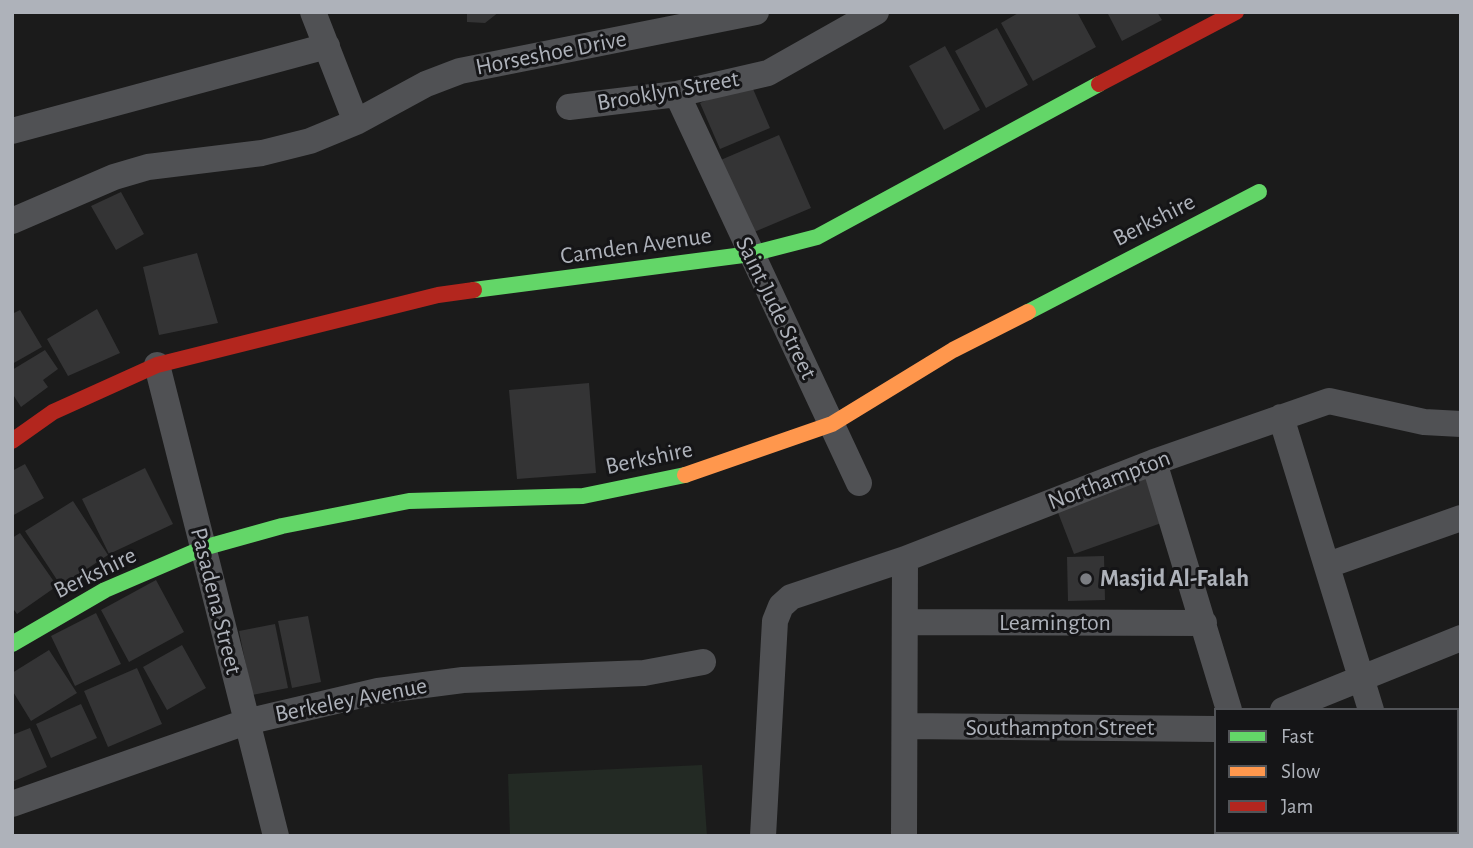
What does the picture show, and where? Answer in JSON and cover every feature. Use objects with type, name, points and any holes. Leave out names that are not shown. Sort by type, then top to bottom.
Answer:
[{"type":"street","points":[[313,12],[356,122]]},
{"type":"street","name":"Horseshoe Drive","points":[[12,221],[114,177],[148,167],[262,153],[310,141],[356,122],[426,83],[460,71],[756,12]]},
{"type":"street","name":"Brooklyn Street","points":[[569,107],[677,94],[768,73],[876,12]]},
{"type":"street","name":"Camden Avenue","points":[[12,440],[53,412],[157,365],[438,295],[751,254],[817,237],[967,153],[1236,12]]},
{"type":"street","points":[[12,131],[327,46]]},
{"type":"street","name":"Saint Jude Street","points":[[677,94],[859,483]]},
{"type":"street","name":"Berkshire","points":[[12,644],[105,590],[203,548],[282,526],[409,501],[583,496],[700,472],[832,424],[953,350],[1259,192]]},
{"type":"street","name":"Pasadena Street","points":[[157,365],[276,836]]},
{"type":"street","name":"Northampton","points":[[763,836],[775,621],[781,606],[791,597],[905,559],[1154,461],[1329,401],[1424,422],[1461,424]]},
{"type":"street","points":[[1281,417],[1370,708]]},
{"type":"street","points":[[1154,461],[1228,708]]},
{"type":"street","points":[[1328,565],[1461,518]]},
{"type":"street","points":[[904,836],[905,559]]},
{"type":"street","name":"Leamington","points":[[905,622],[1204,623]]},
{"type":"street","points":[[1288,708],[1461,638]]},
{"type":"street","name":"Berkeley Avenue","points":[[12,804],[246,722],[378,691],[463,680],[644,673],[703,662]]},
{"type":"street","name":"Southampton Street","points":[[905,726],[1214,729]]},
{"type":"shaded area","points":[[702,765],[707,836],[510,836],[508,774]]},
{"type":"building","points":[[467,12],[499,12],[485,23],[467,22]]},
{"type":"building","points":[[1020,12],[1077,12],[1096,47],[1033,81],[1001,23]]},
{"type":"building","points":[[1107,12],[1157,12],[1162,20],[1122,41]]},
{"type":"building","points":[[997,28],[1028,85],[986,108],[955,51]]},
{"type":"building","points":[[945,46],[980,110],[944,130],[909,66]]},
{"type":"building","points":[[750,82],[770,128],[720,149],[700,103]]},
{"type":"building","points":[[779,135],[811,208],[747,235],[716,162]]},
{"type":"building","points":[[121,192],[144,234],[116,250],[91,206]]},
{"type":"building","points":[[197,253],[218,323],[159,335],[143,267]]},
{"type":"building","points":[[97,309],[120,353],[68,376],[47,339]]},
{"type":"building","points":[[20,310],[42,347],[12,364],[12,314]]},
{"type":"building","points":[[45,350],[58,369],[43,380],[48,387],[21,407],[12,393],[12,370]]},
{"type":"building","points":[[589,383],[596,473],[517,479],[509,390]]},
{"type":"building","points":[[25,464],[44,498],[12,516],[12,471]]},
{"type":"building","points":[[145,468],[173,524],[109,554],[82,499]]},
{"type":"building","points":[[1151,476],[1167,521],[1074,554],[1057,510]]},
{"type":"building","points":[[73,501],[108,555],[61,586],[25,531]]},
{"type":"building","points":[[20,533],[57,586],[17,614],[12,607],[12,538]]},
{"type":"building","name":"Masjid Al-Falah","points":[[1104,556],[1105,600],[1068,601],[1067,557]]},
{"type":"building","points":[[156,580],[184,632],[129,662],[101,610]]},
{"type":"building","points":[[96,613],[121,664],[75,686],[51,636]]},
{"type":"building","points":[[308,616],[321,682],[292,688],[278,621]]},
{"type":"building","points":[[275,624],[288,688],[252,695],[239,631]]},
{"type":"building","points":[[182,645],[206,688],[167,710],[143,667]]},
{"type":"building","points":[[49,650],[77,693],[31,721],[12,690],[12,673]]},
{"type":"building","points":[[137,668],[162,724],[108,747],[84,691]]},
{"type":"building","points":[[81,704],[97,738],[51,758],[36,724]]},
{"type":"building","points":[[30,728],[47,767],[12,782],[12,735]]},
{"type":"traffic: fast","points":[[474,290],[751,254],[817,237],[1099,84]]},
{"type":"traffic: fast","points":[[1028,312],[1259,192]]},
{"type":"traffic: fast","points":[[12,644],[105,590],[203,548],[282,526],[409,501],[583,496],[685,475]]},
{"type":"traffic: slow","points":[[685,475],[832,424],[953,350],[1028,312]]},
{"type":"traffic: jam","points":[[1099,84],[1236,12]]},
{"type":"traffic: jam","points":[[12,441],[53,412],[157,365],[438,295],[474,290]]},
{"type":"place","name":"Masjid Al-Falah","points":[[1086,579]]}]
